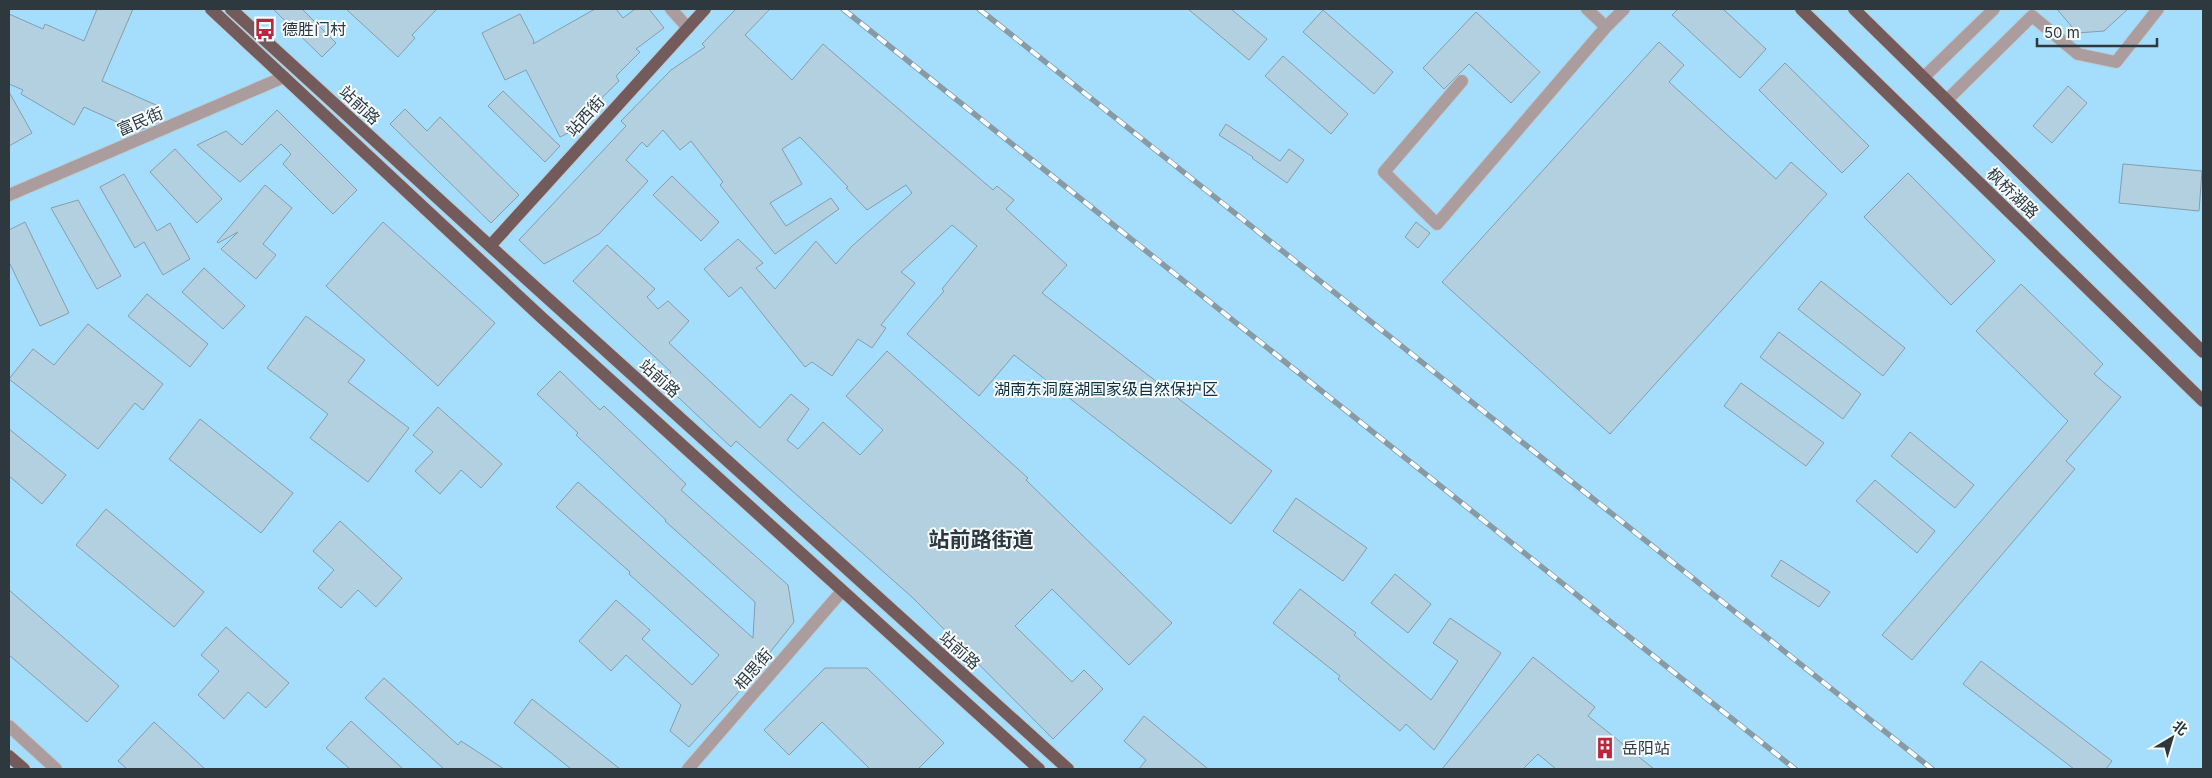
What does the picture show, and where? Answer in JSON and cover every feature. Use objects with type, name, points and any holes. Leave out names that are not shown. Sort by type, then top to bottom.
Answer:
[{"type":"main road","name":"站前路","points":[[211,9],[541,317],[1039,769]]},
{"type":"main road","name":"站前路","points":[[231,9],[1068,769]]},
{"type":"main road","name":"站西街","points":[[490,246],[705,9]]},
{"type":"main road","name":"枫桥湖路","points":[[1801,9],[2203,400]]},
{"type":"main road","name":"枫桥湖路","points":[[1854,9],[2203,352]]},
{"type":"main road","points":[[9,756],[24,769]]},
{"type":"street","points":[[671,9],[688,28]]},
{"type":"street","points":[[1587,9],[1606,27]]},
{"type":"street","points":[[1462,81],[1384,172],[1437,224],[1606,27],[1624,9]]},
{"type":"street","points":[[1924,77],[1994,9]]},
{"type":"street","points":[[1947,100],[2028,12],[2078,54],[2116,62],[2158,9]]},
{"type":"street","name":"富民街","points":[[9,195],[284,76]]},
{"type":"street","name":"相思街","points":[[688,769],[842,590]]},
{"type":"street","points":[[9,726],[55,769]]},
{"type":"green space","name":"湖南东洞庭湖国家级自然保护区","points":[[9,9],[2203,9],[2203,769],[9,769]]},
{"type":"building","points":[[97,9],[133,9],[102,81],[156,105],[145,128],[137,131],[84,107],[74,125],[21,94],[23,90],[9,84],[9,14],[43,29],[45,24],[84,41]]},
{"type":"building","points":[[273,9],[302,9],[336,43],[322,57]]},
{"type":"building","points":[[346,9],[437,9],[412,35],[415,38],[398,57]]},
{"type":"building","points":[[595,9],[616,9],[623,18],[635,9],[649,9],[664,28],[636,49],[640,52],[616,76],[619,81],[578,121],[580,127],[560,137],[526,70],[505,80],[482,33],[520,14],[534,41],[533,44]]},
{"type":"building","points":[[736,9],[770,9],[745,35],[792,80],[823,44],[993,190],[997,186],[1014,200],[1006,209],[1067,265],[1042,293],[1272,471],[1231,524],[1014,355],[979,396],[907,334],[944,291],[942,289],[977,246],[952,225],[901,272],[915,283],[881,325],[886,328],[872,348],[858,339],[832,376],[812,362],[805,367],[741,287],[729,297],[704,269],[738,239],[763,263],[756,268],[775,289],[816,241],[836,264],[852,246],[912,193],[906,185],[867,210],[846,188],[848,187],[800,137],[782,149],[802,184],[770,203],[786,226],[831,198],[839,209],[775,254],[720,185],[723,182],[691,141],[680,150],[663,130],[647,147],[642,142],[626,160],[648,181],[599,234],[544,264],[519,240],[626,126],[621,121],[671,70],[705,47],[702,44]]},
{"type":"building","points":[[1188,9],[1231,9],[1267,39],[1249,60]]},
{"type":"building","points":[[1678,9],[1723,9],[1766,49],[1740,78],[1672,15]]},
{"type":"building","points":[[2057,9],[2128,9],[2104,31],[2077,33]]},
{"type":"building","points":[[1323,10],[1393,72],[1374,94],[1303,32]]},
{"type":"building","points":[[1476,12],[1540,72],[1511,103],[1469,64],[1444,89],[1423,68]]},
{"type":"building","points":[[1659,42],[1684,65],[1669,82],[1776,179],[1791,162],[1827,194],[1610,434],[1442,282]]},
{"type":"building","points":[[1283,56],[1348,114],[1331,134],[1265,76]]},
{"type":"building","points":[[1785,63],[1869,146],[1842,173],[1759,90]]},
{"type":"building","points":[[2068,86],[2087,103],[2052,143],[2033,126]]},
{"type":"building","points":[[503,91],[560,146],[545,162],[488,106]]},
{"type":"building","points":[[9,92],[32,133],[9,146]]},
{"type":"building","points":[[405,109],[427,131],[440,117],[519,195],[491,223],[390,124]]},
{"type":"building","points":[[277,110],[357,190],[333,214],[283,164],[291,154],[281,144],[240,182],[197,145],[226,131],[242,145]]},
{"type":"building","points":[[1226,124],[1280,161],[1289,149],[1304,160],[1287,183],[1253,157],[1219,135]]},
{"type":"building","points":[[175,149],[222,199],[197,223],[150,172]]},
{"type":"building","points":[[2123,164],[2202,171],[2199,211],[2119,203]]},
{"type":"building","points":[[1908,173],[1995,261],[1951,305],[1864,217]]},
{"type":"building","points":[[124,174],[157,231],[170,223],[190,259],[163,275],[144,242],[135,248],[100,187]]},
{"type":"building","points":[[672,176],[719,222],[701,241],[653,195]]},
{"type":"building","points":[[265,185],[292,208],[263,244],[276,255],[256,279],[221,249],[238,232],[217,242]]},
{"type":"building","points":[[78,200],[121,276],[97,289],[51,208]]},
{"type":"building","points":[[25,222],[69,313],[40,326],[9,262],[9,230]]},
{"type":"building","points":[[383,222],[495,323],[438,386],[326,286]]},
{"type":"building","points":[[1416,222],[1430,233],[1418,248],[1405,237]]},
{"type":"building","points":[[607,245],[655,289],[647,297],[658,309],[668,301],[689,321],[669,343],[760,428],[791,394],[809,409],[787,440],[798,449],[823,422],[860,455],[883,430],[846,396],[887,351],[1028,478],[1026,480],[1172,623],[1129,665],[1052,589],[1015,626],[1072,682],[1084,670],[1103,689],[1053,739],[913,598],[736,441],[731,447],[662,382],[671,372],[573,281]]},
{"type":"building","points":[[204,268],[245,306],[223,329],[182,292]]},
{"type":"building","points":[[1821,281],[1905,348],[1883,376],[1798,309]]},
{"type":"building","points":[[2021,284],[2103,364],[2094,374],[2121,397],[2066,461],[2075,469],[1912,660],[1882,635],[2068,421],[1976,331]]},
{"type":"building","points":[[147,294],[208,344],[190,367],[128,316]]},
{"type":"building","points":[[306,316],[365,360],[348,382],[409,428],[368,482],[310,438],[328,414],[267,368]]},
{"type":"building","points":[[88,324],[163,384],[143,410],[135,403],[98,449],[9,379],[33,349],[54,365]]},
{"type":"building","points":[[1779,332],[1861,394],[1843,419],[1760,357]]},
{"type":"building","points":[[560,371],[600,410],[604,406],[686,484],[681,490],[788,585],[794,622],[737,694],[689,747],[670,731],[681,705],[626,655],[611,671],[579,641],[616,600],[650,630],[642,639],[692,685],[719,655],[629,574],[630,572],[556,507],[578,482],[753,638],[755,602],[665,521],[576,435],[578,433],[537,394]]},
{"type":"building","points":[[1741,383],[1824,443],[1806,466],[1724,406]]},
{"type":"building","points":[[438,407],[502,464],[481,488],[461,470],[440,494],[415,471],[433,452],[413,435]]},
{"type":"building","points":[[200,419],[293,493],[261,533],[169,459]]},
{"type":"building","points":[[9,429],[66,475],[42,504],[9,476]]},
{"type":"building","points":[[1910,432],[1974,485],[1955,508],[1891,456]]},
{"type":"building","points":[[1875,480],[1935,531],[1917,553],[1856,501]]},
{"type":"building","points":[[1296,498],[1367,548],[1343,581],[1273,531]]},
{"type":"building","points":[[106,509],[204,592],[174,627],[76,545]]},
{"type":"building","points":[[340,521],[402,578],[376,607],[358,590],[341,608],[318,588],[334,570],[313,551]]},
{"type":"building","points":[[1781,560],[1830,592],[1819,607],[1771,576]]},
{"type":"building","points":[[1395,574],[1431,604],[1408,633],[1371,603]]},
{"type":"building","points":[[1300,589],[1356,633],[1354,635],[1431,700],[1458,661],[1433,643],[1450,618],[1501,653],[1434,750],[1406,724],[1400,731],[1338,679],[1340,676],[1273,623]]},
{"type":"building","points":[[9,590],[119,686],[87,722],[9,655]]},
{"type":"building","points":[[226,627],[289,683],[266,708],[248,692],[224,719],[198,695],[219,671],[201,655]]},
{"type":"building","points":[[1533,657],[1595,707],[1588,716],[1654,769],[1556,769],[1538,754],[1523,769],[1442,769]]},
{"type":"building","points":[[1981,661],[2112,761],[2106,769],[2074,769],[1963,684]]},
{"type":"building","points":[[825,668],[867,668],[944,743],[918,769],[870,769],[822,722],[789,755],[764,730]]},
{"type":"building","points":[[384,678],[458,745],[461,741],[504,769],[444,769],[365,698]]},
{"type":"building","points":[[532,699],[620,769],[571,769],[514,723]]},
{"type":"building","points":[[1144,716],[1208,769],[1139,769],[1146,760],[1124,741]]},
{"type":"building","points":[[351,721],[403,769],[350,769],[326,748]]},
{"type":"building","points":[[154,722],[205,769],[127,769],[118,761]]},
{"type":"railway","points":[[843,9],[1795,769]]},
{"type":"railway","points":[[979,9],[1932,769]]},
{"type":"place","name":"德胜门村","points":[[265,29]]},
{"type":"place","name":"岳阳站","points":[[1605,748]]},
{"type":"district","name":"站前路街道","points":[[981,540]]}]
